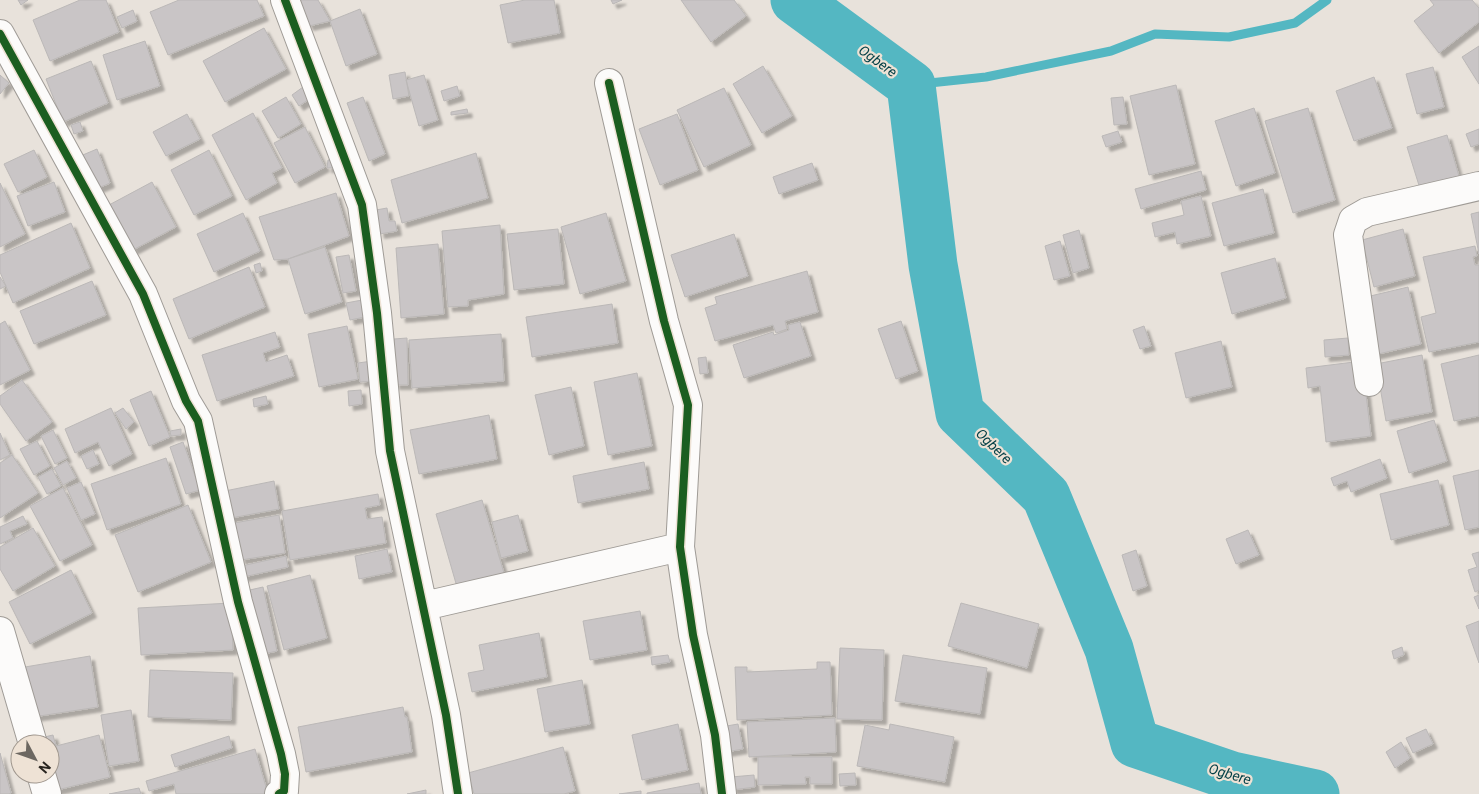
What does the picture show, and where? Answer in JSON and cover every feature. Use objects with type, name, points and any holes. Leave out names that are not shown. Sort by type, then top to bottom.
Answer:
[{"type":"street","points":[[286,0],[362,205],[377,313],[390,451],[446,715],[458,794]]},
{"type":"street","points":[[0,34],[143,294],[186,401],[198,421],[238,602],[282,754],[285,774],[284,791],[279,794]]},
{"type":"street","points":[[609,83],[664,321],[688,405],[680,547],[693,635],[715,735],[722,794]]},
{"type":"street","points":[[1369,382],[1348,235],[1353,220],[1368,212],[1479,186]]},
{"type":"street","points":[[424,606],[680,547]]},
{"type":"street","points":[[0,631],[30,734]]},
{"type":"building","points":[[18,0],[28,0],[21,5]]},
{"type":"building","points":[[80,0],[106,0],[119,32],[50,61],[33,20]]},
{"type":"building","points":[[179,0],[257,0],[264,16],[168,55],[150,12]]},
{"type":"building","points":[[297,0],[318,0],[330,21],[309,26]]},
{"type":"building","points":[[525,0],[554,0],[560,33],[508,43],[500,5]]},
{"type":"building","points":[[611,0],[622,0],[613,4]]},
{"type":"building","points":[[681,0],[734,0],[746,16],[711,42]]},
{"type":"building","points":[[1430,0],[1472,0],[1479,8],[1479,22],[1439,53],[1414,21],[1434,5]]},
{"type":"building","points":[[360,9],[377,54],[346,66],[330,21]]},
{"type":"building","points":[[133,10],[137,21],[122,28],[117,17]]},
{"type":"building","points":[[264,28],[286,69],[225,102],[203,61]]},
{"type":"building","points":[[145,41],[160,86],[117,100],[103,55]]},
{"type":"building","points":[[1479,46],[1479,84],[1462,57]]},
{"type":"building","points":[[91,61],[108,103],[63,122],[46,79]]},
{"type":"building","points":[[763,66],[792,116],[762,133],[733,84]]},
{"type":"building","points":[[1433,67],[1444,107],[1417,114],[1406,74]]},
{"type":"building","points":[[405,72],[409,96],[393,99],[389,75]]},
{"type":"building","points":[[0,75],[9,83],[0,94]]},
{"type":"building","points":[[424,75],[438,120],[419,126],[406,80]]},
{"type":"building","points":[[1374,77],[1392,128],[1354,141],[1336,91]]},
{"type":"building","points":[[1176,85],[1195,164],[1149,175],[1130,96]]},
{"type":"building","points":[[457,86],[460,96],[444,101],[441,91]]},
{"type":"building","points":[[303,87],[311,98],[299,106],[292,95]]},
{"type":"building","points":[[724,88],[751,145],[704,167],[677,110]]},
{"type":"building","points":[[286,97],[301,124],[278,138],[262,111]]},
{"type":"building","points":[[363,97],[385,154],[369,161],[347,103]]},
{"type":"building","points":[[1123,97],[1127,124],[1114,125],[1111,98]]},
{"type":"building","points":[[1254,108],[1275,173],[1236,186],[1215,121]]},
{"type":"building","points":[[1308,108],[1335,200],[1293,213],[1265,121]]},
{"type":"building","points":[[467,109],[468,113],[451,115],[451,112]]},
{"type":"building","points":[[253,113],[282,168],[272,173],[277,183],[246,200],[212,135]]},
{"type":"building","points":[[187,114],[200,139],[166,156],[153,132]]},
{"type":"building","points":[[677,114],[698,170],[660,185],[639,129]]},
{"type":"building","points":[[80,122],[83,131],[74,134],[71,125]]},
{"type":"building","points":[[305,127],[325,167],[295,183],[274,143]]},
{"type":"building","points":[[1479,129],[1479,144],[1471,147],[1466,134]]},
{"type":"building","points":[[1118,131],[1122,142],[1106,147],[1102,136]]},
{"type":"building","points":[[1447,135],[1461,183],[1422,195],[1407,147]]},
{"type":"building","points":[[97,149],[110,183],[92,191],[78,157]]},
{"type":"building","points":[[34,150],[47,177],[18,192],[4,164]]},
{"type":"building","points":[[209,150],[232,196],[194,215],[171,170]]},
{"type":"building","points":[[476,153],[488,198],[402,223],[391,180]]},
{"type":"building","points":[[337,159],[337,168],[327,168],[328,160]]},
{"type":"building","points":[[812,163],[818,180],[779,194],[773,177]]},
{"type":"building","points":[[1201,171],[1206,190],[1141,209],[1135,189]]},
{"type":"building","points":[[54,182],[65,212],[28,226],[17,196]]},
{"type":"building","points":[[152,182],[176,227],[133,250],[109,205]]},
{"type":"building","points":[[0,183],[25,234],[0,247]]},
{"type":"building","points":[[1263,189],[1274,233],[1224,246],[1212,203]]},
{"type":"building","points":[[336,193],[349,236],[288,259],[274,260],[259,217]]},
{"type":"building","points":[[1201,196],[1211,236],[1177,244],[1175,232],[1155,237],[1152,223],[1184,215],[1181,201]]},
{"type":"building","points":[[387,208],[389,221],[395,221],[397,231],[380,234],[376,210]]},
{"type":"building","points":[[1479,212],[1479,254],[1471,214]]},
{"type":"building","points":[[243,213],[260,251],[214,272],[197,234]]},
{"type":"building","points":[[606,213],[626,281],[580,294],[561,227]]},
{"type":"building","points":[[71,223],[90,268],[13,303],[0,272],[0,255]]},
{"type":"building","points":[[500,225],[504,294],[468,300],[468,306],[448,307],[442,231]]},
{"type":"building","points":[[558,229],[564,284],[514,290],[507,234]]},
{"type":"building","points":[[1403,229],[1415,276],[1374,287],[1362,240]]},
{"type":"building","points":[[1079,230],[1089,268],[1073,273],[1063,235]]},
{"type":"building","points":[[734,234],[748,276],[685,297],[671,255]]},
{"type":"building","points":[[1060,241],[1070,276],[1054,280],[1045,246]]},
{"type":"building","points":[[438,244],[444,314],[401,318],[396,248]]},
{"type":"building","points":[[1475,246],[1477,256],[1473,257],[1475,265],[1479,265],[1479,342],[1429,352],[1421,317],[1436,313],[1423,257]]},
{"type":"building","points":[[325,247],[342,302],[305,314],[288,259]]},
{"type":"building","points":[[349,255],[356,291],[343,293],[336,257]]},
{"type":"building","points":[[1275,258],[1286,298],[1232,314],[1221,273]]},
{"type":"building","points":[[260,263],[262,271],[256,273],[254,265]]},
{"type":"building","points":[[249,267],[265,307],[189,339],[173,299]]},
{"type":"building","points":[[807,271],[818,312],[785,321],[787,329],[776,333],[773,325],[715,341],[705,308],[717,304],[715,297]]},
{"type":"building","points":[[0,277],[6,286],[0,289]]},
{"type":"building","points":[[92,281],[106,315],[34,344],[20,311]]},
{"type":"building","points":[[1408,287],[1421,344],[1374,355],[1362,298]]},
{"type":"building","points":[[362,300],[365,317],[350,320],[346,303]]},
{"type":"building","points":[[612,304],[618,343],[532,357],[526,317]]},
{"type":"building","points":[[5,321],[30,370],[0,385],[0,324]]},
{"type":"building","points":[[901,321],[918,371],[896,379],[878,329]]},
{"type":"building","points":[[800,322],[811,356],[744,378],[733,345],[773,332],[774,335],[789,330],[788,325]]},
{"type":"building","points":[[347,326],[358,379],[319,387],[308,334]]},
{"type":"building","points":[[1144,326],[1151,346],[1140,349],[1133,330]]},
{"type":"building","points":[[275,332],[280,347],[263,353],[266,362],[287,355],[294,376],[217,401],[202,355]]},
{"type":"building","points":[[501,334],[504,381],[412,388],[409,340]]},
{"type":"building","points":[[407,338],[408,385],[395,385],[394,339]]},
{"type":"building","points":[[1348,338],[1349,355],[1325,357],[1324,340]]},
{"type":"building","points":[[1221,341],[1232,387],[1186,398],[1175,353]]},
{"type":"building","points":[[1422,355],[1432,412],[1386,421],[1376,364]]},
{"type":"building","points":[[1479,355],[1479,416],[1454,421],[1441,364]]},
{"type":"building","points":[[706,357],[708,373],[700,374],[698,358]]},
{"type":"building","points":[[372,361],[374,381],[360,382],[358,363]]},
{"type":"building","points":[[1362,361],[1371,436],[1326,442],[1320,386],[1308,388],[1306,368]]},
{"type":"building","points":[[637,373],[652,446],[608,455],[594,382]]},
{"type":"building","points":[[22,380],[52,422],[26,441],[0,404],[0,396]]},
{"type":"building","points":[[571,387],[584,446],[549,455],[535,395]]},
{"type":"building","points":[[361,390],[362,404],[349,406],[348,391]]},
{"type":"building","points":[[151,391],[170,437],[149,446],[130,400]]},
{"type":"building","points":[[266,396],[268,404],[254,407],[253,399]]},
{"type":"building","points":[[111,408],[132,454],[109,466],[98,442],[75,453],[65,429]]},
{"type":"building","points":[[123,408],[134,422],[126,429],[115,413]]},
{"type":"building","points":[[489,415],[497,459],[419,474],[410,430]]},
{"type":"building","points":[[1434,420],[1447,461],[1409,473],[1397,431]]},
{"type":"building","points":[[181,429],[181,435],[171,436],[170,431]]},
{"type":"building","points":[[53,430],[67,458],[55,464],[41,436]]},
{"type":"building","points":[[0,433],[10,455],[0,460]]},
{"type":"building","points":[[37,441],[50,466],[34,475],[20,449]]},
{"type":"building","points":[[183,442],[200,490],[186,494],[170,447]]},
{"type":"building","points":[[93,450],[99,464],[87,469],[81,456]]},
{"type":"building","points":[[12,455],[38,493],[0,518],[0,463]]},
{"type":"building","points":[[166,458],[181,504],[107,530],[91,484]]},
{"type":"building","points":[[1380,459],[1387,478],[1351,492],[1347,481],[1334,486],[1331,478]]},
{"type":"building","points":[[67,461],[76,478],[63,485],[54,468]]},
{"type":"building","points":[[644,462],[649,489],[578,503],[573,476]]},
{"type":"building","points":[[52,469],[61,486],[47,494],[38,477]]},
{"type":"building","points":[[1479,470],[1479,527],[1465,530],[1453,476]]},
{"type":"building","points":[[1438,480],[1449,525],[1391,540],[1380,494]]},
{"type":"building","points":[[274,481],[279,509],[226,519],[220,492]]},
{"type":"building","points":[[81,482],[95,514],[81,520],[67,488]]},
{"type":"building","points":[[63,488],[92,545],[60,561],[30,506]]},
{"type":"building","points":[[378,494],[380,505],[365,508],[367,519],[382,517],[386,543],[290,560],[282,511]]},
{"type":"building","points":[[482,500],[504,573],[457,587],[436,514]]},
{"type":"building","points":[[188,505],[211,562],[138,592],[115,535]]},
{"type":"building","points":[[279,515],[285,553],[241,560],[234,523]]},
{"type":"building","points":[[518,515],[528,551],[501,558],[492,522]]},
{"type":"building","points":[[23,516],[27,524],[10,531],[13,538],[0,544],[0,527]]},
{"type":"building","points":[[33,528],[55,566],[13,591],[0,569],[0,547]]},
{"type":"building","points":[[1248,530],[1259,555],[1236,564],[1226,539]]},
{"type":"building","points":[[387,549],[392,572],[359,579],[355,556]]},
{"type":"building","points":[[1136,550],[1147,586],[1133,591],[1122,555]]},
{"type":"building","points":[[1479,552],[1479,590],[1475,592],[1468,570],[1477,567],[1472,554]]},
{"type":"building","points":[[286,556],[288,567],[239,578],[237,567]]},
{"type":"building","points":[[71,570],[92,613],[30,644],[9,602]]},
{"type":"building","points":[[310,575],[327,638],[284,650],[267,586]]},
{"type":"building","points":[[263,587],[277,651],[255,656],[241,592]]},
{"type":"building","points":[[1479,595],[1479,609],[1474,597]]},
{"type":"building","points":[[231,603],[233,650],[141,655],[138,608]]},
{"type":"building","points":[[961,603],[1039,624],[1027,668],[948,646]]},
{"type":"building","points":[[640,611],[647,650],[590,660],[583,621]]},
{"type":"building","points":[[1479,621],[1479,663],[1466,626]]},
{"type":"building","points":[[539,633],[547,677],[472,692],[468,673],[484,670],[479,645]]},
{"type":"building","points":[[1402,647],[1404,655],[1394,659],[1392,651]]},
{"type":"building","points":[[840,648],[884,650],[882,720],[837,719]]},
{"type":"building","points":[[668,655],[670,662],[652,665],[651,657]]},
{"type":"building","points":[[903,655],[987,668],[980,714],[895,701]]},
{"type":"building","points":[[90,656],[98,707],[33,717],[25,667]]},
{"type":"building","points":[[817,662],[830,662],[832,715],[737,720],[735,667],[747,667],[747,672],[817,669]]},
{"type":"building","points":[[150,670],[233,673],[231,720],[148,717]]},
{"type":"building","points":[[582,680],[590,724],[545,732],[537,689]]},
{"type":"building","points":[[403,707],[405,717],[407,717],[412,752],[306,772],[298,727]]},
{"type":"building","points":[[131,710],[139,761],[109,766],[101,715]]},
{"type":"building","points":[[835,718],[836,752],[749,757],[747,722]]},
{"type":"building","points":[[678,724],[688,770],[642,780],[632,735]]},
{"type":"building","points":[[738,724],[743,749],[726,752],[721,727]]},
{"type":"building","points":[[890,724],[954,737],[945,782],[857,766],[865,725],[889,730]]},
{"type":"building","points":[[1426,729],[1433,744],[1413,753],[1406,738]]},
{"type":"building","points":[[99,735],[110,777],[53,791],[53,784],[60,784],[60,745]]},
{"type":"building","points":[[229,736],[232,748],[175,767],[171,755]]},
{"type":"building","points":[[1401,742],[1410,758],[1395,768],[1386,752]]},
{"type":"building","points":[[563,747],[575,791],[564,794],[474,794],[468,773]]},
{"type":"building","points":[[255,749],[268,794],[176,794],[174,784],[149,791],[146,781]]},
{"type":"building","points":[[0,753],[11,793],[9,794],[0,794]]},
{"type":"building","points":[[758,757],[832,757],[832,784],[810,784],[810,777],[805,777],[806,784],[758,785]]},
{"type":"building","points":[[855,773],[856,785],[840,786],[839,774]]},
{"type":"building","points":[[754,775],[755,787],[732,790],[731,777]]},
{"type":"building","points":[[699,783],[701,794],[647,794],[647,793]]},
{"type":"building","points":[[139,788],[141,794],[109,794]]},
{"type":"building","points":[[426,790],[426,794],[407,794]]},
{"type":"building","points":[[641,791],[641,794],[619,794]]},
{"type":"waterway","name":"Ogbere","points":[[795,0],[911,85],[933,265],[960,413],[1046,496],[1109,649],[1135,743],[1232,776],[1315,794]]},
{"type":"waterway","points":[[911,85],[986,77],[1111,51],[1155,34],[1229,37],[1295,23],[1327,0]]},
{"type":"cycle path","points":[[285,0],[362,205],[377,313],[390,451],[446,715],[458,794]]},
{"type":"cycle path","points":[[0,34],[143,294],[186,401],[198,421],[238,602],[281,754],[285,774],[284,791],[279,794]]},
{"type":"cycle path","points":[[609,83],[664,321],[688,405],[680,547],[693,635],[715,735],[722,794]]}]
